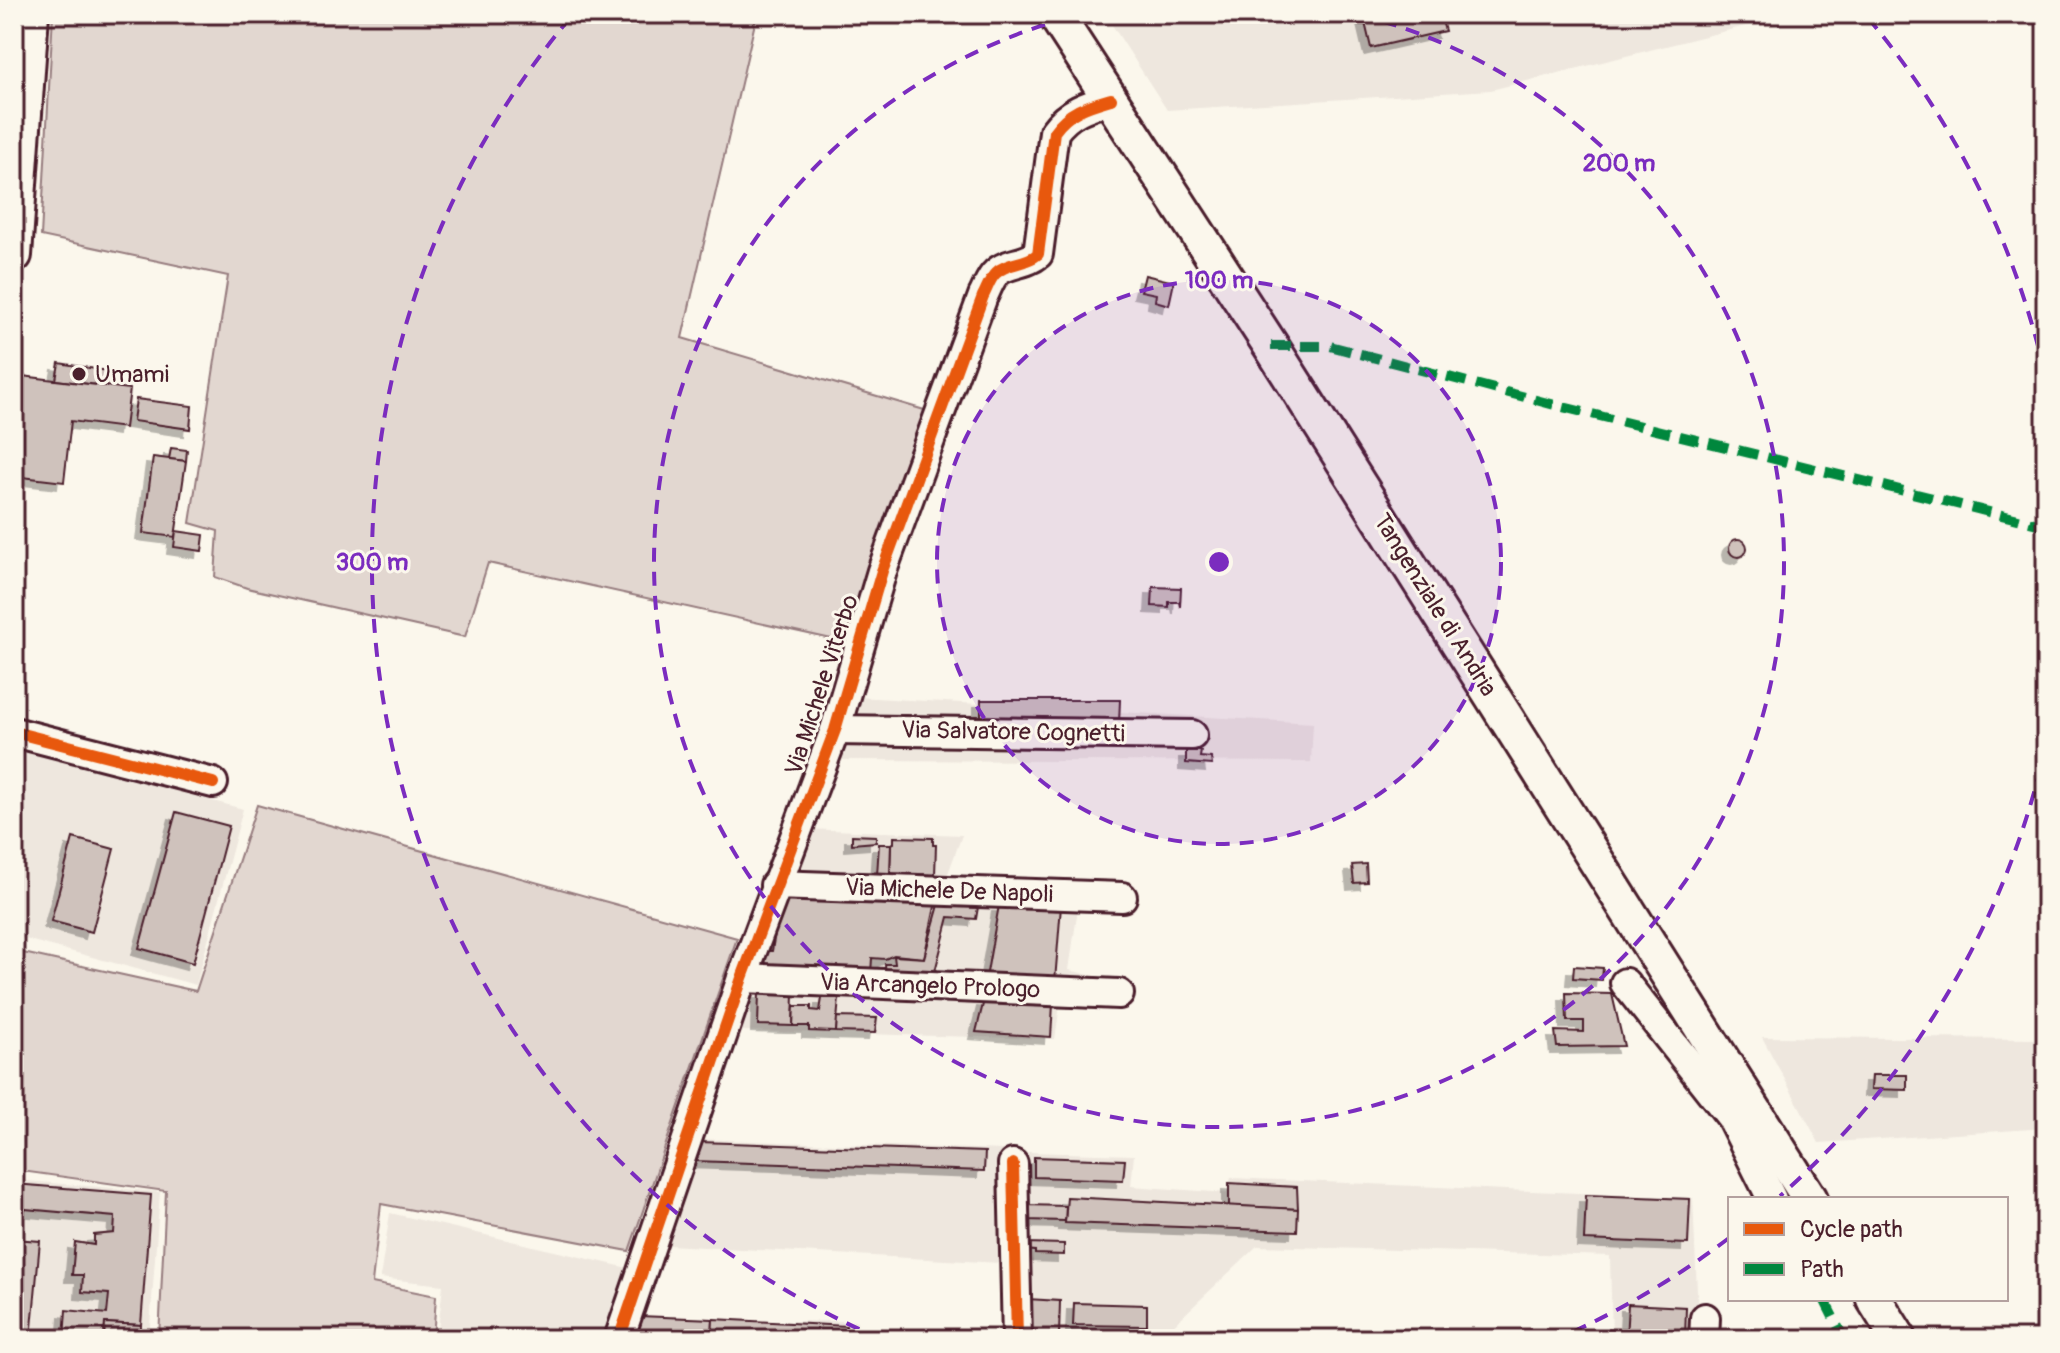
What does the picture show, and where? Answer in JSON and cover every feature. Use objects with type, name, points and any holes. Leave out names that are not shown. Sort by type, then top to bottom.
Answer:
[{"type":"main road","points":[[14,255],[31,14]]},
{"type":"main road","name":"Tangenziale di Andria","points":[[1055,14],[1111,99],[1738,1106],[1808,1197]]},
{"type":"main road","points":[[1875,1301],[1899,1339]]},
{"type":"street","name":"Via Michele Viterbo","points":[[619,1339],[742,978],[835,730],[882,571],[983,296],[994,274],[1002,268],[1029,262],[1038,254],[1054,132],[1076,110],[1111,99]]},
{"type":"street","name":"Via Salvatore Cognetti","points":[[835,730],[1192,735]]},
{"type":"street","points":[[14,732],[213,783]]},
{"type":"street","name":"Via Michele De Napoli","points":[[775,885],[1122,897]]},
{"type":"street","name":"Via Arcangelo Prologo","points":[[742,978],[1119,994]]},
{"type":"street","points":[[1625,983],[1738,1106],[1771,1197]]},
{"type":"street","points":[[1013,1164],[1017,1339]]},
{"type":"shaded area","points":[[53,14],[757,14],[682,338],[931,412],[845,642],[488,563],[465,637],[247,588],[215,577],[218,531],[190,523],[228,276],[41,236]]},
{"type":"shaded area","points":[[1105,14],[1793,14],[1491,90],[1167,110]]},
{"type":"shaded area","points":[[857,697],[1313,723],[1311,762],[834,760]]},
{"type":"shaded area","points":[[14,748],[243,809],[196,985],[14,936]]},
{"type":"shaded area","points":[[257,805],[737,938],[629,1251],[381,1204],[372,1283],[436,1296],[433,1339],[159,1339],[166,1191],[14,1170],[14,951],[196,991]]},
{"type":"shaded area","points":[[805,829],[962,835],[945,882],[1128,886],[1131,907],[1078,908],[1069,970],[1127,984],[1126,1008],[1060,1005],[1055,1039],[740,1031]]},
{"type":"shaded area","points":[[1762,1037],[2046,1039],[2046,1128],[1819,1143]]},
{"type":"shaded area","points":[[697,1139],[1004,1150],[1001,1263],[668,1245],[642,1322],[857,1321],[858,1339],[437,1339],[443,1285],[380,1278],[390,1213],[628,1268]]},
{"type":"shaded area","points":[[1028,1152],[1134,1155],[1131,1186],[1227,1193],[1231,1178],[1693,1198],[1699,1339],[1612,1339],[1610,1256],[1257,1246],[1163,1335],[1140,1339],[1026,1339]]},
{"type":"shaded area","points":[[14,1180],[160,1192],[149,1339],[14,1339]]},
{"type":"building","points":[[1363,14],[1440,14],[1445,31],[1371,48]]},
{"type":"building","points":[[1145,275],[1174,282],[1169,305],[1155,301],[1156,294],[1141,291]]},
{"type":"building","points":[[59,363],[108,371],[106,386],[56,380]]},
{"type":"building","points":[[22,376],[130,389],[125,428],[71,421],[64,482],[14,476]]},
{"type":"building","points":[[136,399],[192,406],[190,429],[133,421]]},
{"type":"building","points":[[171,448],[187,450],[186,461],[169,459]]},
{"type":"building","points":[[153,457],[186,461],[175,537],[143,533]]},
{"type":"building","points":[[176,531],[204,535],[202,551],[174,547]]},
{"type":"building","points":[[1738,539],[1747,548],[1738,557],[1729,548]]},
{"type":"building","points":[[1153,587],[1181,588],[1180,607],[1179,602],[1169,602],[1169,607],[1152,606]]},
{"type":"building","points":[[981,700],[1120,700],[1119,723],[981,723]]},
{"type":"building","points":[[1186,751],[1201,751],[1200,757],[1211,758],[1212,765],[1186,763]]},
{"type":"building","points":[[176,812],[229,826],[193,963],[139,948]]},
{"type":"building","points":[[852,835],[876,836],[876,842],[852,844]]},
{"type":"building","points":[[894,837],[933,838],[933,845],[936,845],[935,875],[890,874]]},
{"type":"building","points":[[73,838],[114,849],[92,932],[51,921]]},
{"type":"building","points":[[879,844],[891,844],[890,874],[933,875],[932,885],[877,875]]},
{"type":"building","points":[[1366,864],[1367,882],[1354,883],[1352,865]]},
{"type":"building","points":[[781,896],[936,902],[924,958],[894,955],[885,959],[872,958],[871,974],[765,971],[766,951],[772,951]]},
{"type":"building","points":[[939,905],[978,907],[976,919],[949,917],[933,979],[886,978],[885,964],[895,964],[894,956],[924,958]]},
{"type":"building","points":[[999,905],[1061,906],[1055,981],[986,978]]},
{"type":"building","points":[[1574,966],[1603,968],[1602,980],[1573,978]]},
{"type":"building","points":[[759,992],[794,993],[793,1026],[758,1025]]},
{"type":"building","points":[[1566,993],[1612,994],[1624,1046],[1557,1047],[1555,1031],[1584,1032],[1584,1021],[1567,1021]]},
{"type":"building","points":[[822,998],[839,998],[836,1032],[809,1031],[809,1026],[793,1026],[794,1006],[811,1006],[811,1010],[820,1011]]},
{"type":"building","points":[[984,1000],[1053,1004],[1051,1037],[976,1032]]},
{"type":"building","points":[[837,1017],[877,1018],[875,1033],[836,1032]]},
{"type":"building","points":[[1872,1075],[1907,1075],[1907,1090],[1871,1089]]},
{"type":"building","points":[[699,1142],[985,1152],[984,1171],[694,1161]]},
{"type":"building","points":[[1034,1157],[1125,1160],[1123,1180],[1034,1177]]},
{"type":"building","points":[[1229,1183],[1297,1187],[1298,1209],[1229,1206]]},
{"type":"building","points":[[14,1184],[151,1195],[141,1325],[105,1323],[104,1339],[64,1339],[66,1310],[107,1314],[109,1294],[82,1292],[83,1275],[72,1275],[75,1242],[94,1245],[94,1235],[114,1233],[115,1217],[14,1208]]},
{"type":"building","points":[[1586,1195],[1690,1199],[1688,1244],[1584,1240]]},
{"type":"building","points":[[1067,1197],[1298,1209],[1297,1231],[1065,1223]]},
{"type":"building","points":[[1026,1205],[1066,1206],[1065,1221],[1026,1220]]},
{"type":"building","points":[[14,1239],[40,1241],[31,1339],[14,1339]]},
{"type":"building","points":[[1026,1243],[1064,1244],[1064,1255],[1035,1254],[1035,1251],[1026,1250]]},
{"type":"building","points":[[1027,1299],[1060,1301],[1059,1336],[1025,1335]]},
{"type":"building","points":[[1074,1303],[1147,1305],[1147,1326],[1073,1325]]},
{"type":"building","points":[[1628,1304],[1686,1307],[1685,1339],[1626,1339]]},
{"type":"building","points":[[639,1316],[713,1319],[712,1339],[632,1339]]},
{"type":"building","points":[[713,1319],[846,1326],[847,1339],[712,1339]]},
{"type":"building","points":[[105,1323],[141,1325],[140,1339],[104,1339]]},
{"type":"marked path","points":[[1271,346],[1330,346],[2046,526]]},
{"type":"marked path","points":[[1825,1301],[1844,1339]]},
{"type":"cycle path","points":[[619,1339],[742,978],[835,730],[882,571],[983,296],[1000,269],[1038,254],[1054,132],[1072,114],[1111,99]]},
{"type":"cycle path","points":[[14,732],[213,783]]},
{"type":"cycle path","points":[[1013,1164],[1017,1339]]},
{"type":"place","name":"Umami","points":[[79,374]]}]
